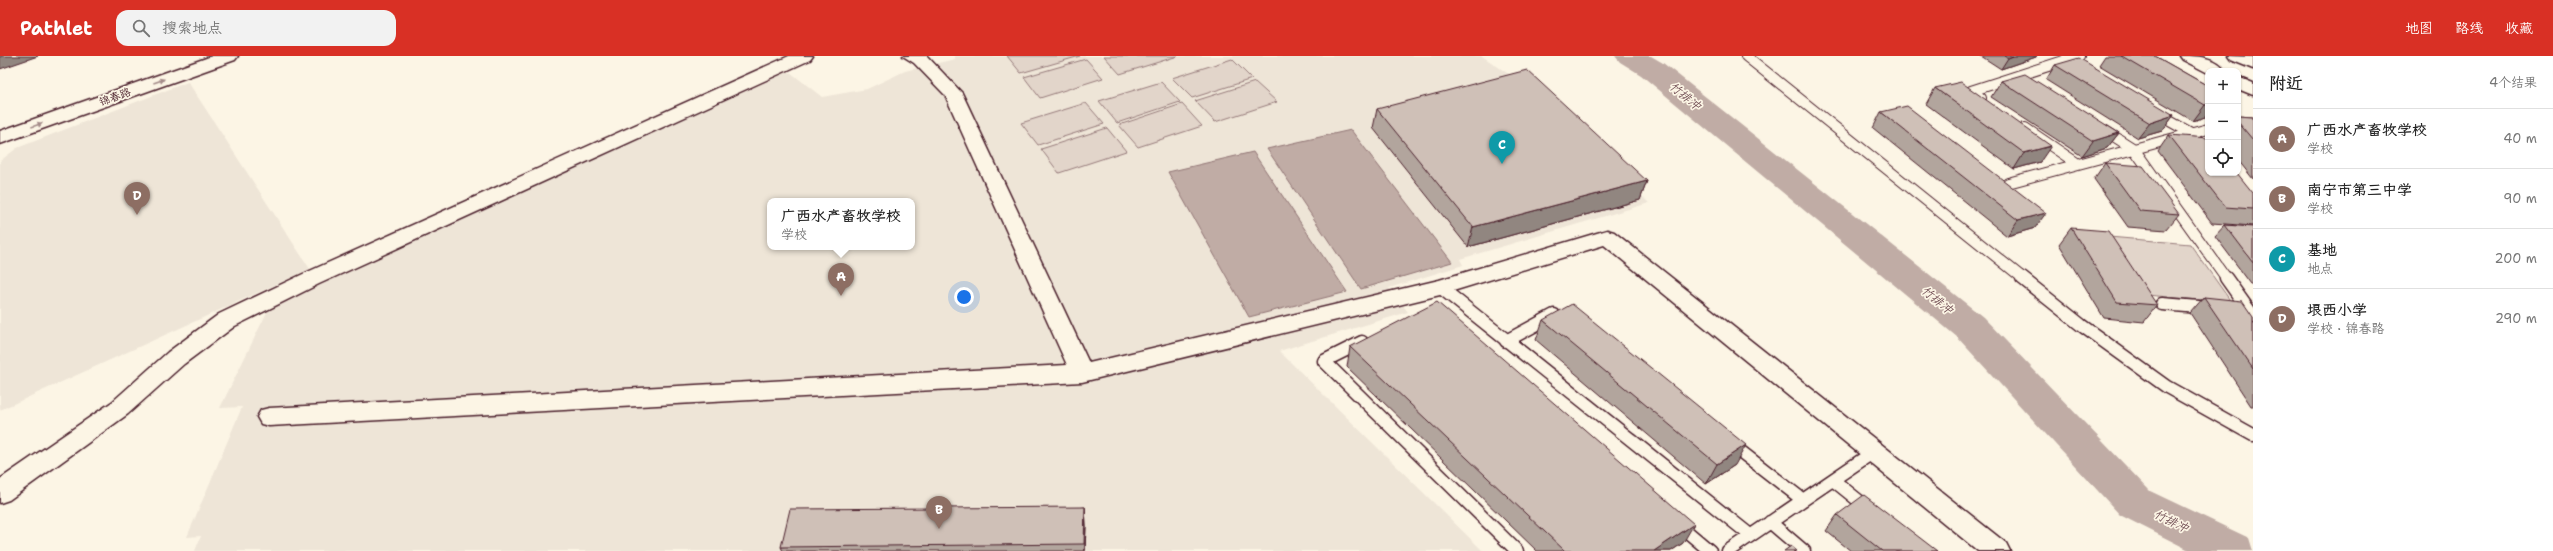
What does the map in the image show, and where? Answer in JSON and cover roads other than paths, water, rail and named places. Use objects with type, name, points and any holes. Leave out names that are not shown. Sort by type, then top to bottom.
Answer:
[{"type":"main road","name":"锦春路","points":[[0,124],[193,56]]},
{"type":"main road","name":"锦春路","points":[[0,138],[229,56]]},
{"type":"main road","points":[[0,493],[120,408],[176,358],[227,320],[318,276],[804,56]]},
{"type":"main road","points":[[912,56],[920,59],[954,93],[1082,373]]},
{"type":"main road","points":[[2189,56],[2211,68]]},
{"type":"main road","points":[[2237,56],[2253,64]]},
{"type":"main road","points":[[2241,84],[2253,90]]},
{"type":"main road","points":[[269,417],[1082,373],[1440,287],[1607,237],[1997,551]]},
{"type":"lane","points":[[1746,56],[2088,330],[2167,388],[2253,436]]},
{"type":"lane","points":[[2054,56],[2076,69]]},
{"type":"lane","points":[[1990,104],[1971,91],[2079,56]]},
{"type":"lane","points":[[2018,75],[2031,83]]},
{"type":"lane","points":[[2151,110],[2191,133],[2205,151]]},
{"type":"lane","points":[[2015,121],[2078,164]]},
{"type":"lane","points":[[2096,125],[2134,149],[2251,313]]},
{"type":"lane","points":[[2008,183],[2205,130]]},
{"type":"lane","points":[[1440,287],[1750,536]]},
{"type":"lane","points":[[2162,304],[2229,309],[2251,313]]},
{"type":"lane","points":[[1506,341],[1561,311],[1568,316]]},
{"type":"lane","points":[[1372,337],[1324,361],[1517,551]]},
{"type":"lane","points":[[1722,437],[1803,500]]},
{"type":"lane","points":[[1728,551],[1875,452]]},
{"type":"lane","points":[[1832,480],[1880,518]]},
{"type":"lane","points":[[1667,515],[1710,551]]},
{"type":"lane","points":[[1770,522],[1804,551]]},
{"type":"waterway","name":"竹排冲","points":[[1630,56],[1652,69],[1970,327],[2135,503],[2233,551]]},
{"type":"place","name":"基地","points":[[1502,164]]},
{"type":"place","name":"埌西小学","points":[[137,215]]},
{"type":"place","name":"广西水产畜牧学校","points":[[841,296]]},
{"type":"place","name":"南宁市第三中学","points":[[939,529]]}]
